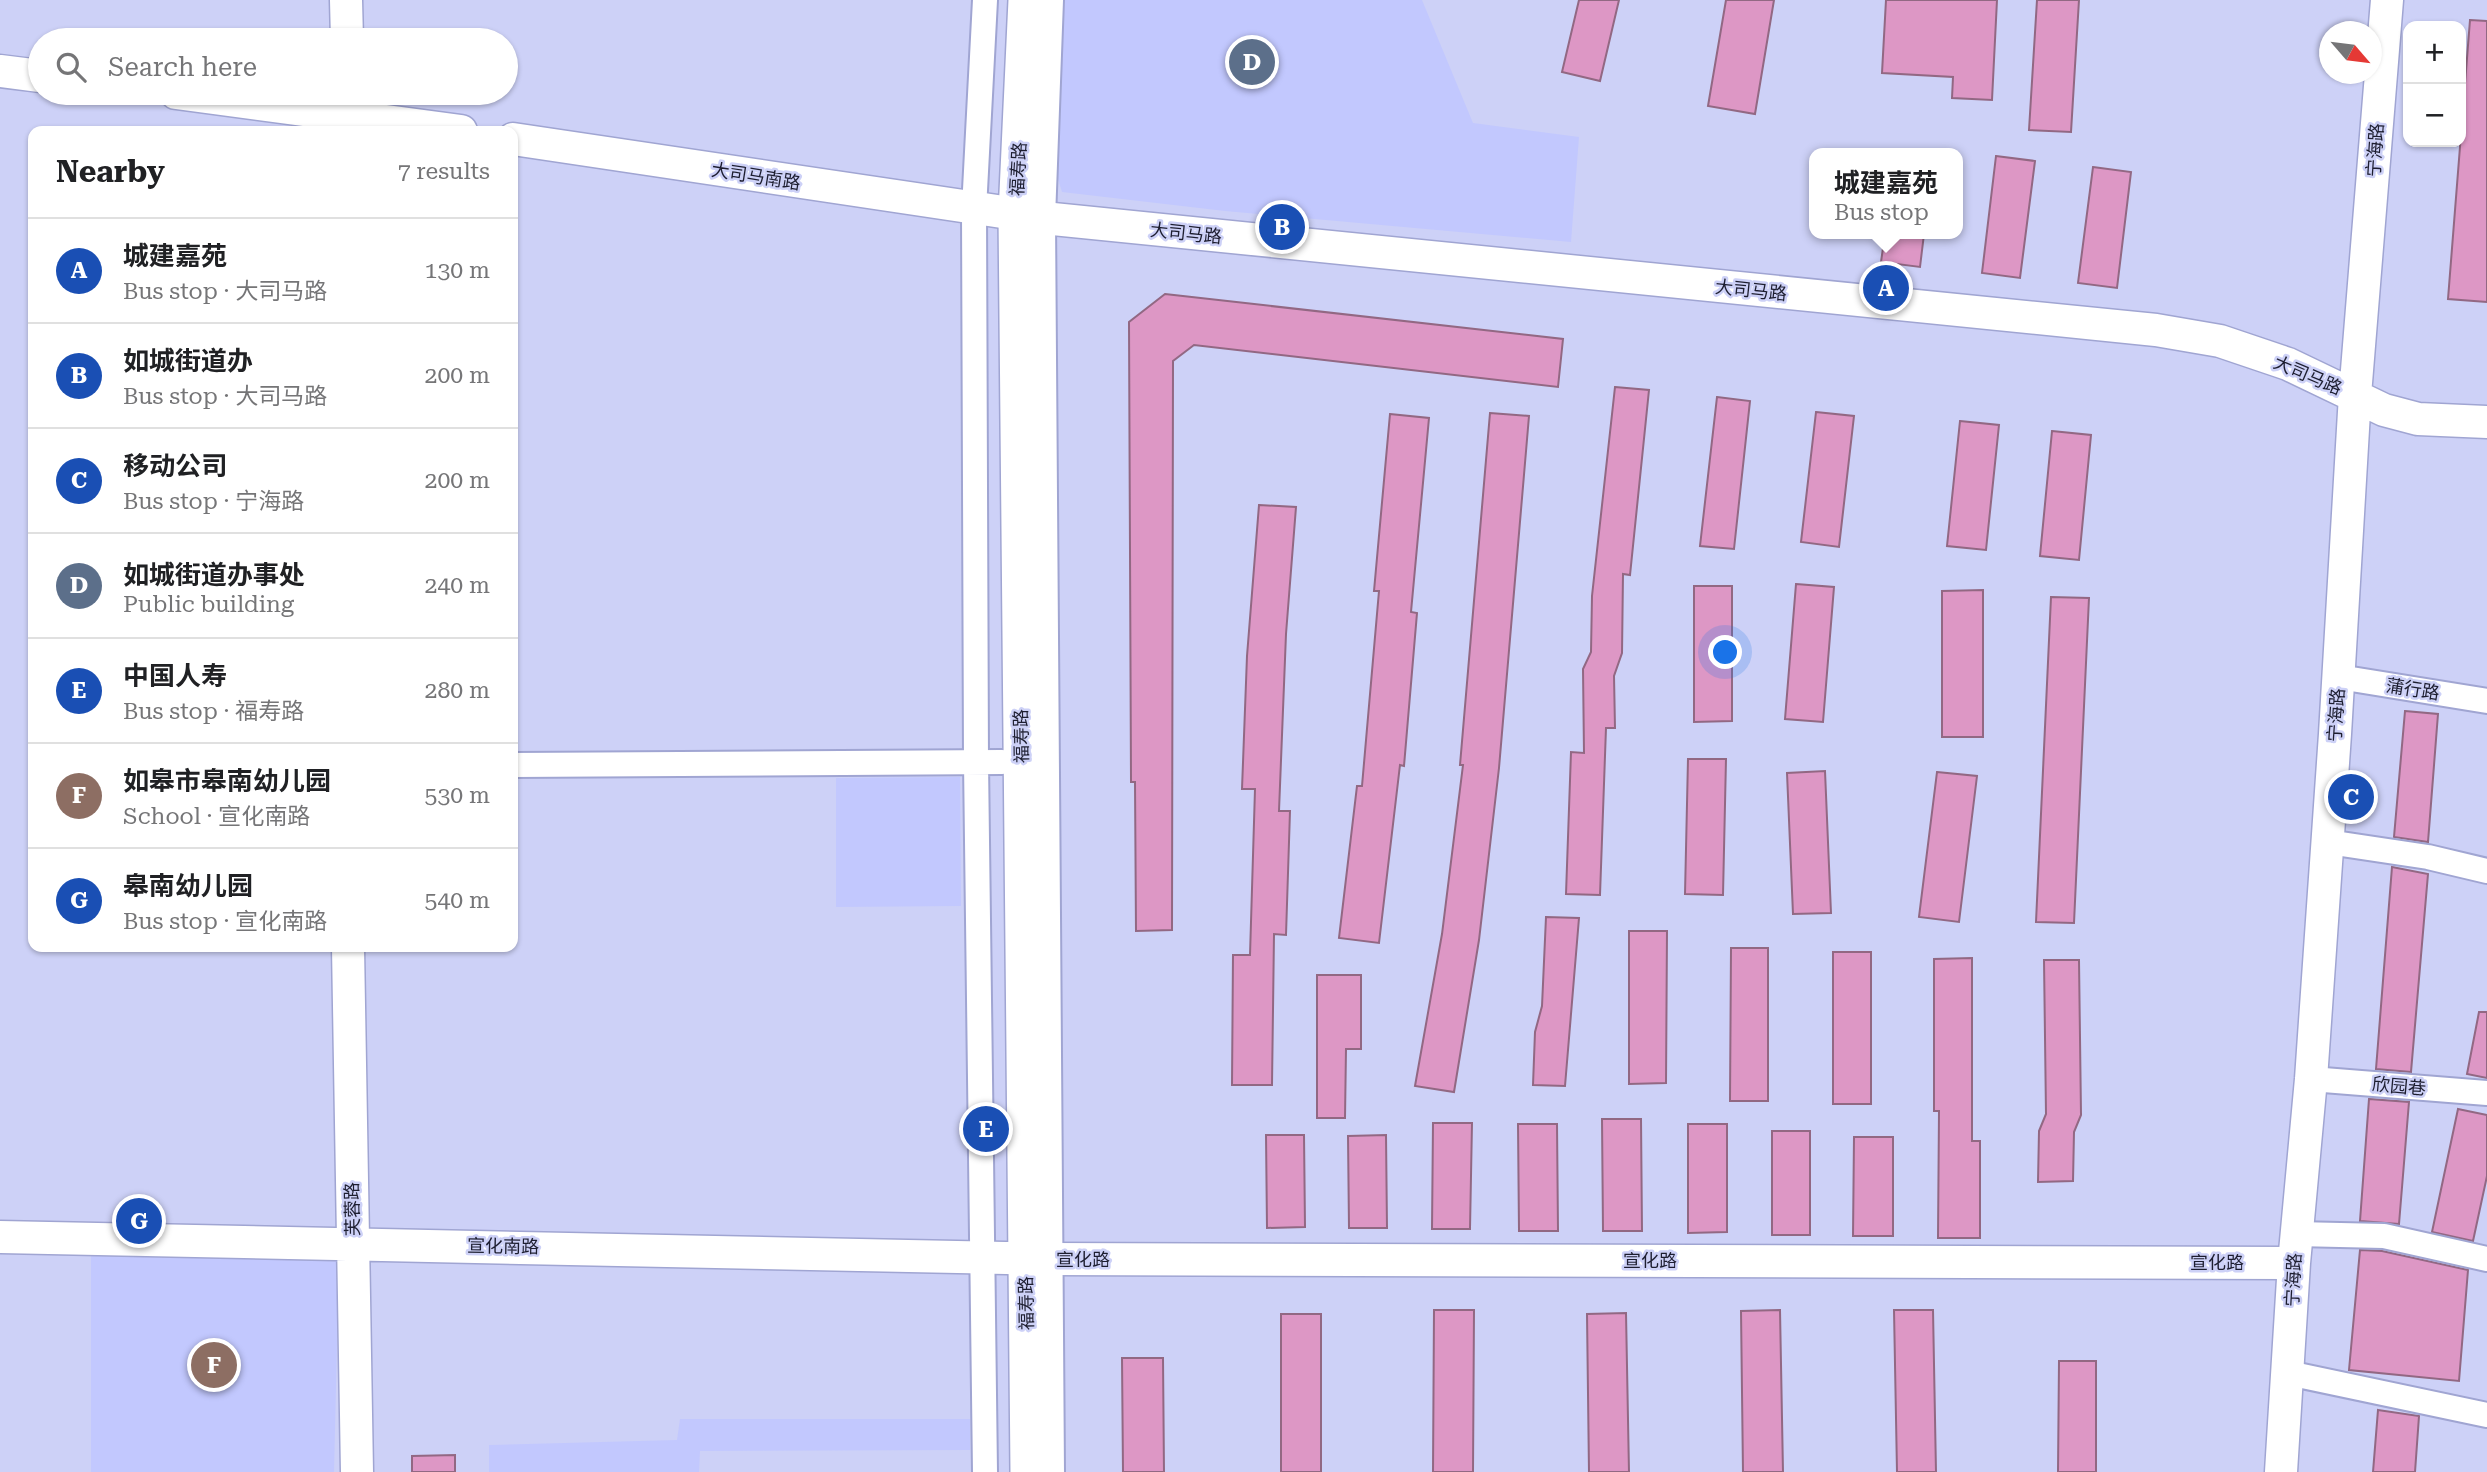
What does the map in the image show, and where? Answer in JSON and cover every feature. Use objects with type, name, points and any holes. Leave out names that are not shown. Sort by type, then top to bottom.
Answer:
[{"type":"main road","name":"福寿路","points":[[1008,1472],[1016,1257],[1008,213],[1009,0]]},
{"type":"main road","name":"福寿路","points":[[1026,0],[1008,213],[989,762],[1028,1472]]},
{"type":"street","points":[[346,0],[347,28]]},
{"type":"street","points":[[985,0],[1008,213]]},
{"type":"street","points":[[1008,213],[1051,0]]},
{"type":"street","name":"宁海路","points":[[2281,1472],[2295,1248],[2311,1079],[2328,842],[2355,395],[2387,0]]},
{"type":"street","points":[[0,71],[28,74]]},
{"type":"street","points":[[279,105],[429,126]]},
{"type":"street","name":"大司马南路","points":[[518,140],[1008,213]]},
{"type":"street","name":"大司马路","points":[[1008,213],[2156,330],[2220,341],[2288,364],[2384,410],[2418,419],[2487,422]]},
{"type":"street","points":[[2359,362],[2373,380],[2417,405],[2454,421]]},
{"type":"street","name":"蒲行路","points":[[2339,677],[2487,701]]},
{"type":"street","points":[[518,765],[989,762]]},
{"type":"street","points":[[2328,842],[2428,857],[2487,871]]},
{"type":"street","name":"芙蓉路","points":[[348,952],[356,1472]]},
{"type":"street","name":"欣园巷","points":[[2311,1079],[2487,1093]]},
{"type":"street","points":[[2295,1248],[2384,1236],[2487,1259]]},
{"type":"street","name":"宣化南路","points":[[0,1237],[1016,1257]]},
{"type":"street","name":"宣化路","points":[[1016,1257],[2295,1248]]},
{"type":"street","points":[[985,1472],[1016,1257]]},
{"type":"street","points":[[1016,1257],[1052,1472]]},
{"type":"street","points":[[2288,1373],[2487,1415]]},
{"type":"shaded area","points":[[1060,0],[1422,0],[1473,123],[1579,137],[1571,242],[1225,211],[1062,192],[1052,160]]},
{"type":"shaded area","points":[[960,777],[961,906],[836,907],[836,778]]},
{"type":"shaded area","points":[[91,1250],[339,1258],[334,1472],[91,1472]]},
{"type":"shaded area","points":[[680,1419],[970,1419],[970,1450],[700,1451],[699,1472],[489,1472],[489,1445],[677,1440]]},
{"type":"building","points":[[1579,0],[1619,0],[1600,81],[1562,72]]},
{"type":"building","points":[[1726,0],[1774,0],[1755,114],[1708,106]]},
{"type":"building","points":[[1886,0],[1997,0],[1992,100],[1952,98],[1953,77],[1882,73]]},
{"type":"building","points":[[2037,0],[2079,0],[2071,132],[2029,130]]},
{"type":"building","points":[[2470,20],[2487,21],[2487,302],[2448,299],[2460,147],[2466,147],[2466,71]]},
{"type":"building","points":[[1996,156],[2035,161],[2020,278],[1982,273]]},
{"type":"building","points":[[2093,167],[2131,172],[2117,288],[2078,283]]},
{"type":"building","points":[[1884,239],[1923,239],[1920,267],[1881,262]]},
{"type":"building","points":[[1165,294],[1563,339],[1558,387],[1194,345],[1173,361],[1172,930],[1136,931],[1135,782],[1131,782],[1129,322]]},
{"type":"building","points":[[1615,387],[1649,390],[1630,575],[1623,574],[1622,653],[1614,676],[1615,728],[1606,728],[1600,895],[1566,894],[1571,752],[1584,753],[1583,669],[1591,652],[1592,596]]},
{"type":"building","points":[[1717,397],[1750,401],[1734,549],[1700,546]]},
{"type":"building","points":[[1816,412],[1854,416],[1839,547],[1801,542]]},
{"type":"building","points":[[1490,413],[1529,416],[1499,768],[1479,940],[1454,1092],[1415,1086],[1442,934],[1463,765],[1460,765]]},
{"type":"building","points":[[1390,414],[1429,418],[1411,612],[1417,613],[1404,766],[1400,765],[1379,943],[1339,938],[1357,786],[1362,786],[1379,591],[1374,591]]},
{"type":"building","points":[[1960,421],[1999,425],[1986,550],[1947,546]]},
{"type":"building","points":[[2052,431],[2091,435],[2079,560],[2040,556]]},
{"type":"building","points":[[1259,505],[1296,507],[1286,634],[1279,811],[1290,811],[1286,935],[1274,934],[1272,1085],[1232,1085],[1233,955],[1250,955],[1255,789],[1242,789],[1247,656]]},
{"type":"building","points":[[1796,584],[1834,587],[1823,722],[1785,719]]},
{"type":"building","points":[[1694,586],[1732,586],[1732,721],[1694,722]]},
{"type":"building","points":[[1983,590],[1983,737],[1942,737],[1942,591]]},
{"type":"building","points":[[2051,597],[2089,598],[2074,923],[2036,922]]},
{"type":"building","points":[[2405,711],[2438,714],[2428,842],[2394,837]]},
{"type":"building","points":[[1688,759],[1726,759],[1723,895],[1685,894]]},
{"type":"building","points":[[1825,771],[1831,913],[1793,914],[1787,773]]},
{"type":"building","points":[[1937,772],[1977,776],[1959,922],[1919,917]]},
{"type":"building","points":[[2392,867],[2428,874],[2411,1072],[2376,1069]]},
{"type":"building","points":[[1546,917],[1579,918],[1565,1086],[1533,1085],[1535,1032],[1542,1006]]},
{"type":"building","points":[[1629,931],[1667,931],[1666,1083],[1629,1084]]},
{"type":"building","points":[[1731,948],[1768,948],[1768,1101],[1730,1101]]},
{"type":"building","points":[[1833,952],[1871,952],[1871,1104],[1833,1104]]},
{"type":"building","points":[[1972,958],[1972,1141],[1980,1141],[1980,1238],[1938,1238],[1939,1111],[1934,1111],[1934,959]]},
{"type":"building","points":[[2044,960],[2079,960],[2081,1115],[2074,1132],[2073,1181],[2038,1182],[2039,1131],[2046,1114]]},
{"type":"building","points":[[1317,975],[1361,975],[1361,1049],[1346,1049],[1345,1118],[1317,1118]]},
{"type":"building","points":[[2479,1012],[2487,1012],[2487,1078],[2467,1074]]},
{"type":"building","points":[[2369,1099],[2409,1102],[2399,1224],[2360,1221]]},
{"type":"building","points":[[2458,1109],[2487,1115],[2487,1176],[2473,1241],[2432,1232]]},
{"type":"building","points":[[1602,1119],[1641,1119],[1642,1231],[1603,1231]]},
{"type":"building","points":[[1433,1123],[1472,1123],[1470,1229],[1432,1229]]},
{"type":"building","points":[[1518,1124],[1557,1124],[1558,1231],[1519,1231]]},
{"type":"building","points":[[1688,1124],[1727,1124],[1727,1232],[1688,1233]]},
{"type":"building","points":[[1772,1131],[1810,1131],[1810,1235],[1772,1235]]},
{"type":"building","points":[[1266,1135],[1304,1135],[1305,1227],[1267,1228]]},
{"type":"building","points":[[1386,1135],[1387,1228],[1349,1228],[1348,1136]]},
{"type":"building","points":[[1854,1137],[1893,1137],[1893,1236],[1853,1236]]},
{"type":"building","points":[[2360,1250],[2382,1251],[2468,1270],[2459,1381],[2349,1370]]},
{"type":"building","points":[[1434,1310],[1474,1310],[1473,1472],[1433,1472]]},
{"type":"building","points":[[1780,1310],[1783,1472],[1743,1472],[1741,1311]]},
{"type":"building","points":[[1894,1310],[1933,1310],[1936,1472],[1897,1472]]},
{"type":"building","points":[[1626,1313],[1629,1472],[1589,1472],[1587,1314]]},
{"type":"building","points":[[1281,1314],[1321,1314],[1321,1472],[1281,1472]]},
{"type":"building","points":[[1122,1358],[1163,1358],[1164,1472],[1123,1472]]},
{"type":"building","points":[[2059,1361],[2096,1361],[2096,1472],[2058,1472]]},
{"type":"building","points":[[2378,1410],[2419,1416],[2415,1472],[2373,1472]]},
{"type":"building","points":[[455,1455],[455,1472],[412,1472],[412,1456]]},
{"type":"place","name":"如城街道办事处","points":[[1252,62]]},
{"type":"place","name":"如城街道办","points":[[1282,227]]},
{"type":"place","name":"城建嘉苑","points":[[1886,288]]},
{"type":"place","name":"移动公司","points":[[2351,797]]},
{"type":"place","name":"中国人寿","points":[[986,1129]]},
{"type":"place","name":"皋南幼儿园","points":[[139,1221]]},
{"type":"place","name":"如皋市皋南幼儿园","points":[[214,1365]]}]
